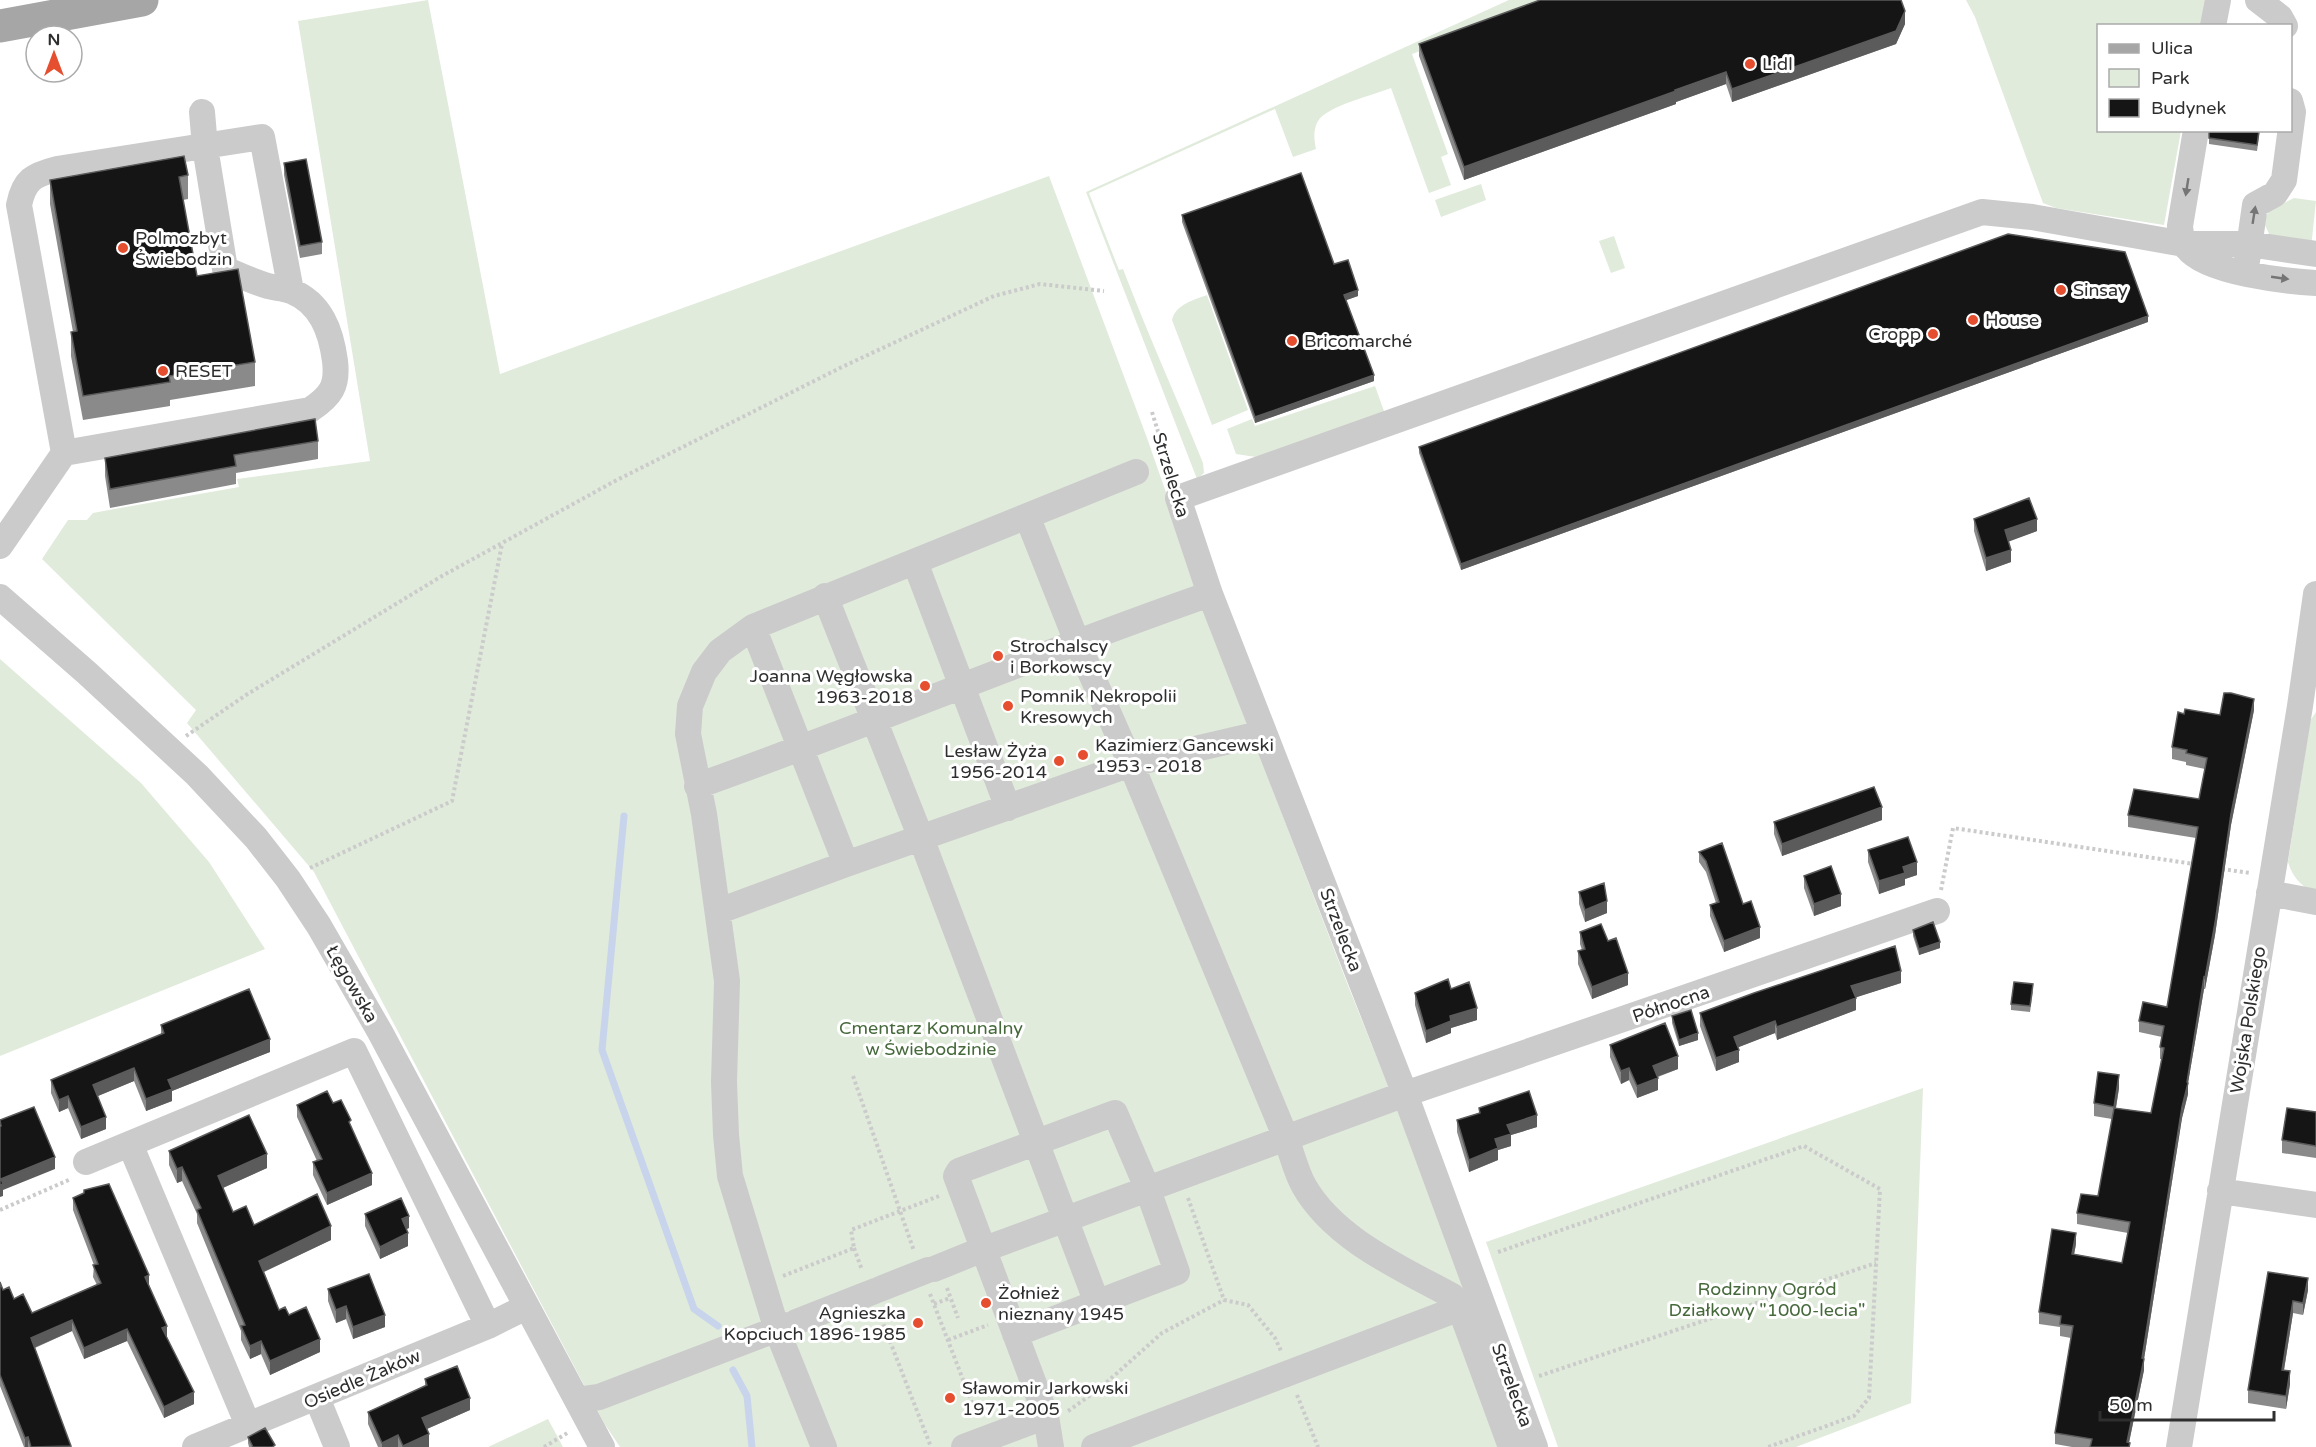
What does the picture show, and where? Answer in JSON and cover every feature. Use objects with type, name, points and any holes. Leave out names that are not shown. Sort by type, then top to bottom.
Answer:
[{"type":"main road","points":[[0,26],[142,0]]},
{"type":"street","points":[[2213,24],[2218,0]]},
{"type":"street","points":[[2240,0],[2242,8],[2262,24]]},
{"type":"street","points":[[2258,0],[2280,17],[2284,24]]},
{"type":"street","points":[[64,453],[310,410],[325,400],[334,388],[336,370],[327,325],[316,309],[291,291],[267,286],[225,269],[205,147],[202,112]]},
{"type":"street","points":[[2196,132],[2180,226],[2184,244],[2193,254],[2210,264],[2245,273],[2316,282]]},
{"type":"street","points":[[2245,273],[2255,205],[2275,194],[2283,180],[2290,132]]},
{"type":"street","points":[[0,546],[64,453],[19,205],[22,189],[32,179],[50,171],[262,137],[291,291]]},
{"type":"street","points":[[1178,498],[1982,212],[2032,217],[2184,244],[2249,244],[2316,254]]},
{"type":"street","points":[[824,1447],[787,1325],[761,1284],[730,1176],[724,1082],[727,981],[704,814],[687,734],[687,720],[692,700],[711,660],[737,637],[753,627],[1136,472]]},
{"type":"street","name":"Strzelecka","points":[[1178,498],[1210,594],[1405,1094],[1535,1447]]},
{"type":"street","points":[[1027,516],[1077,642],[1131,764],[1286,1138],[1303,1185],[1317,1206],[1359,1244],[1452,1296],[1460,1308],[1511,1447]]},
{"type":"street","points":[[915,562],[1008,808]]},
{"type":"street","points":[[697,786],[801,749],[1077,642],[1210,594]]},
{"type":"street","name":"Wojska Polskiego","points":[[2179,1447],[2270,885],[2308,702],[2316,594]]},
{"type":"street","points":[[825,596],[921,838],[1097,1303]]},
{"type":"street","name":"Łęgowska","points":[[0,597],[79,666],[227,805],[288,879],[319,926],[380,1032],[602,1447]]},
{"type":"street","points":[[753,627],[846,864]]},
{"type":"street","points":[[719,911],[1131,764],[1264,734]]},
{"type":"street","points":[[2270,885],[2316,902]]},
{"type":"street","name":"Północna","points":[[577,1400],[599,1397],[875,1291],[932,1274],[976,1252],[1405,1094],[1937,911]]},
{"type":"street","points":[[86,1162],[354,1051],[488,1326]]},
{"type":"street","points":[[975,1443],[1048,1430],[1004,1329],[976,1252],[956,1176],[959,1171],[1115,1113],[1148,1190],[1177,1272],[1097,1303],[1004,1329]]},
{"type":"street","points":[[130,1144],[248,1425]]},
{"type":"street","points":[[2220,1191],[2316,1205]]},
{"type":"street","name":"Osiedle Żaków","points":[[195,1447],[488,1326],[526,1307]]},
{"type":"street","points":[[1094,1447],[1460,1308]]},
{"type":"street","points":[[316,1398],[337,1447]]},
{"type":"path","points":[[168,748],[266,683],[442,576],[615,481],[821,377],[994,296],[1041,284],[1104,291]]},
{"type":"path","name":"Strzelecka","points":[[1152,412],[1178,498]]},
{"type":"path","points":[[288,879],[452,801],[502,543]]},
{"type":"path","points":[[1937,911],[1953,828],[2201,866]]},
{"type":"path","points":[[2213,867],[2270,885]]},
{"type":"path","points":[[853,1076],[899,1211],[932,1274],[950,1298],[958,1318]]},
{"type":"path","points":[[1498,1252],[1804,1146],[1880,1189],[1869,1398],[1854,1416],[1768,1447]]},
{"type":"path","points":[[0,1210],[79,1176],[86,1162]]},
{"type":"path","points":[[1182,1178],[1224,1300]]},
{"type":"path","points":[[930,1447],[875,1291],[854,1248],[851,1230],[960,1189]]},
{"type":"path","points":[[761,1284],[854,1248]]},
{"type":"path","points":[[1539,1376],[1876,1263]]},
{"type":"path","points":[[932,1274],[934,1304],[948,1340],[975,1443]]},
{"type":"path","points":[[934,1304],[950,1298]]},
{"type":"path","points":[[1048,1430],[1099,1389],[1162,1333],[1224,1300],[1248,1305],[1275,1338],[1318,1447]]},
{"type":"path","points":[[948,1340],[1004,1329]]},
{"type":"green space","name":"Cmentarz Komunalny w Świebodzinie","points":[[428,0],[500,374],[1049,176],[1147,438],[1242,710],[1347,983],[1457,1258],[1527,1447],[620,1447],[604,1423],[314,872],[187,723],[196,710],[42,559],[68,520],[87,520],[93,513],[239,487],[237,479],[370,461],[298,21]]},
{"type":"green space","points":[[1509,0],[1560,0],[1412,54],[1448,154],[1441,157],[1451,185],[1429,193],[1391,88],[1331,110],[1318,121],[1315,128],[1316,149],[1293,157],[1275,109],[1089,193],[1119,270],[1123,269],[1203,463],[1204,473],[1197,479],[1086,192]]},
{"type":"green space","points":[[1966,0],[2211,0],[2207,24],[2097,24],[2097,132],[2181,132],[2164,225],[2056,208],[2043,203],[1975,17]]},
{"type":"green space","points":[[1481,184],[1486,200],[1441,217],[1435,200]]},
{"type":"green space","points":[[2294,198],[2316,201],[2311,248],[2271,238],[2265,225],[2266,216],[2270,210]]},
{"type":"green space","points":[[1614,236],[1625,268],[1611,273],[1599,241]]},
{"type":"green space","points":[[1207,295],[1248,410],[1212,425],[1172,320],[1181,306]]},
{"type":"green space","points":[[1375,386],[1385,414],[1256,457],[1236,454],[1227,429],[1252,419],[1255,426]]},
{"type":"green space","points":[[0,659],[141,783],[209,862],[265,949],[0,1056]]},
{"type":"green space","points":[[2316,712],[2316,894],[2298,881],[2288,862],[2310,721]]},
{"type":"green space","name":"Rodzinny Ogród Działkowy \"1000-lecia\"","points":[[1923,1088],[1911,1403],[1796,1447],[1558,1447],[1486,1242]]},
{"type":"green space","points":[[548,1419],[563,1447],[488,1447]]},
{"type":"building","points":[[1540,0],[1901,0],[1905,11],[1896,31],[1732,89],[1726,72],[1464,167],[1419,44]]},
{"type":"building","points":[[2209,132],[2259,132],[2257,145],[2209,138]]},
{"type":"building","name":"Polmozbyt Świebodzin","points":[[184,156],[188,175],[179,177],[197,276],[238,269],[255,362],[169,376],[170,382],[83,396],[71,332],[77,331],[50,180]]},
{"type":"building","points":[[306,159],[322,242],[300,246],[284,163]]},
{"type":"building","name":"Bricomarché","points":[[1301,173],[1334,264],[1348,260],[1358,290],[1344,295],[1374,375],[1255,417],[1182,215]]},
{"type":"building","points":[[2008,234],[2125,252],[2148,316],[1461,564],[1419,447]]},
{"type":"building","points":[[315,419],[318,441],[234,455],[236,466],[110,489],[105,458]]},
{"type":"building","points":[[2029,498],[2037,519],[2005,530],[2011,550],[1986,558],[1974,519]]},
{"type":"building","points":[[2224,693],[2254,699],[2231,814],[2215,923],[2182,1107],[2142,1358],[2144,1359],[2127,1442],[2130,1443],[2129,1447],[2090,1447],[2092,1439],[2055,1433],[2073,1326],[2060,1324],[2061,1316],[2039,1312],[2052,1229],[2076,1233],[2072,1254],[2122,1263],[2130,1222],[2077,1213],[2081,1194],[2098,1196],[2114,1108],[2151,1113],[2164,1048],[2160,1047],[2164,1026],[2139,1021],[2143,1002],[2167,1007],[2198,827],[2128,815],[2134,789],[2199,799],[2207,758],[2172,747],[2178,712],[2184,714],[2185,709],[2220,715]]},
{"type":"building","points":[[1874,787],[1882,807],[1782,844],[1774,822]]},
{"type":"building","points":[[1908,837],[1917,862],[1903,867],[1905,873],[1879,881],[1868,850]]},
{"type":"building","points":[[1722,843],[1743,904],[1751,901],[1760,927],[1724,941],[1710,905],[1719,902],[1706,861],[1699,852]]},
{"type":"building","points":[[1831,866],[1841,894],[1814,904],[1804,876]]},
{"type":"building","points":[[1604,883],[1607,901],[1585,910],[1579,892]]},
{"type":"building","points":[[1933,922],[1940,942],[1919,949],[1913,930]]},
{"type":"building","points":[[1601,924],[1608,941],[1616,938],[1628,973],[1592,987],[1578,951],[1585,949],[1580,932]]},
{"type":"building","points":[[1895,946],[1901,971],[1851,986],[1856,998],[1777,1027],[1775,1021],[1734,1037],[1739,1050],[1716,1058],[1700,1013]]},
{"type":"building","points":[[1448,979],[1451,989],[1469,982],[1477,1008],[1450,1016],[1451,1021],[1426,1031],[1415,993]]},
{"type":"building","points":[[2014,982],[2033,984],[2030,1006],[2011,1004]]},
{"type":"building","points":[[249,989],[270,1039],[168,1080],[172,1089],[146,1099],[134,1068],[93,1085],[106,1117],[81,1127],[68,1096],[59,1100],[51,1080],[164,1033],[161,1025]]},
{"type":"building","points":[[1691,1010],[1698,1033],[1679,1040],[1672,1016]]},
{"type":"building","points":[[1665,1023],[1678,1056],[1653,1066],[1658,1078],[1637,1086],[1629,1068],[1621,1071],[1610,1045]]},
{"type":"building","points":[[2098,1072],[2119,1075],[2114,1107],[2094,1103]]},
{"type":"building","points":[[327,1091],[333,1103],[341,1100],[372,1173],[327,1193],[313,1162],[322,1159],[297,1105]]},
{"type":"building","points":[[1529,1091],[1537,1115],[1507,1125],[1511,1134],[1495,1139],[1498,1148],[1469,1160],[1457,1120],[1480,1113],[1479,1108]]},
{"type":"building","points":[[34,1107],[55,1157],[1,1179],[3,1184],[0,1185],[0,1120]]},
{"type":"building","points":[[2287,1108],[2316,1112],[2316,1146],[2282,1140]]},
{"type":"building","points":[[249,1115],[267,1154],[218,1176],[233,1212],[246,1206],[254,1225],[317,1194],[331,1226],[259,1261],[279,1310],[285,1307],[289,1315],[306,1307],[320,1339],[270,1361],[261,1341],[250,1346],[241,1326],[245,1325],[197,1210],[201,1208],[182,1167],[177,1169],[169,1151]]},
{"type":"building","points":[[109,1184],[149,1275],[145,1277],[167,1326],[162,1328],[194,1392],[164,1407],[127,1329],[84,1348],[72,1320],[31,1338],[71,1446],[31,1447],[28,1437],[25,1438],[0,1375],[0,1282],[3,1290],[9,1287],[14,1299],[23,1294],[32,1313],[101,1283],[93,1265],[98,1264],[73,1198],[84,1193],[84,1190]]},
{"type":"building","points":[[401,1198],[409,1216],[402,1219],[408,1233],[380,1247],[365,1214]]},
{"type":"building","points":[[2268,1272],[2308,1278],[2303,1303],[2293,1301],[2282,1370],[2290,1371],[2286,1396],[2248,1390]]},
{"type":"building","points":[[369,1274],[385,1315],[353,1327],[346,1306],[336,1310],[328,1289]]},
{"type":"building","points":[[457,1366],[470,1398],[422,1418],[429,1434],[403,1446],[398,1435],[382,1443],[368,1412],[427,1385],[425,1379]]},
{"type":"building","points":[[265,1428],[275,1445],[253,1447],[248,1437]]},
{"type":"waterway","points":[[624,816],[602,1050],[694,1309],[718,1326]]},
{"type":"waterway","points":[[733,1370],[747,1396],[752,1447]]},
{"type":"place","name":"Lidl","points":[[1750,64]]},
{"type":"place","name":"Polmozbyt Świebodzin","points":[[123,248]]},
{"type":"place","name":"Sinsay","points":[[2061,290]]},
{"type":"place","name":"House","points":[[1973,320]]},
{"type":"place","name":"Cropp","points":[[1933,334]]},
{"type":"place","name":"Bricomarché","points":[[1292,341]]},
{"type":"place","name":"RESET","points":[[163,371]]},
{"type":"place","name":"Strochalscy i Borkowscy","points":[[998,656]]},
{"type":"place","name":"Joanna Węgłowska 1963-2018","points":[[925,686]]},
{"type":"place","name":"Pomnik Nekropolii Kresowych","points":[[1008,706]]},
{"type":"place","name":"Kazimierz Gancewski 1953 - 2018","points":[[1083,755]]},
{"type":"place","name":"Lesław Żyża 1956-2014","points":[[1059,761]]},
{"type":"place","name":"Żołnież nieznany 1945","points":[[986,1303]]},
{"type":"place","name":"Agnieszka Kopciuch 1896-1985","points":[[918,1323]]},
{"type":"place","name":"Sławomir Jarkowski 1971-2005","points":[[950,1398]]}]
